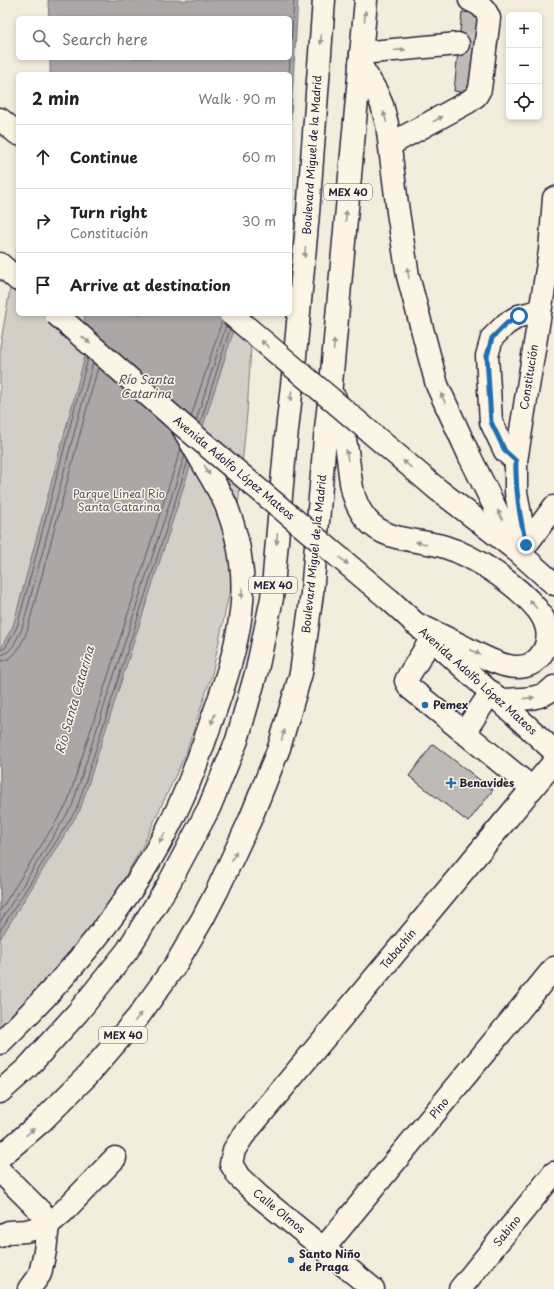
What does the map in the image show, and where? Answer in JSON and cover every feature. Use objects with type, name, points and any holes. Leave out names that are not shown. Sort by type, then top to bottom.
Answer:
[{"type":"main road","name":"Boulevard Miguel de la Madrid","points":[[0,1092],[27,1068],[78,1012],[127,951],[168,885],[209,808],[239,733],[257,670],[272,598],[308,214],[324,0]]},
{"type":"main road","name":"Boulevard Miguel de la Madrid","points":[[0,1157],[42,1121],[87,1076],[138,1017],[176,964],[217,891],[250,820],[279,748],[301,673],[312,593],[366,0]]},
{"type":"main road","points":[[391,144],[461,107],[476,96],[480,88],[475,42],[489,18],[486,11],[480,4],[470,0]]},
{"type":"main road","points":[[475,42],[360,59],[382,105],[388,124],[398,212],[408,276],[437,385],[470,457],[522,550]]},
{"type":"main road","points":[[0,119],[16,132]]},
{"type":"main road","name":"Constitución","points":[[522,550],[521,520],[516,492],[516,461],[540,311],[552,248],[554,198]]},
{"type":"main road","points":[[0,264],[16,278]]},
{"type":"main road","points":[[516,461],[505,451],[491,422],[487,356],[492,338],[506,324],[519,316],[540,311]]},
{"type":"main road","name":"Avenida Adolfo López Mateos","points":[[58,316],[181,424],[391,601],[554,751]]},
{"type":"main road","points":[[232,316],[437,489],[522,550],[554,584]]},
{"type":"main road","points":[[331,384],[344,436],[351,490],[355,501],[366,519],[382,532],[409,541],[445,547],[472,559],[498,575],[528,598],[540,613],[547,628],[547,642],[541,656],[534,662],[524,666],[508,667],[493,662],[414,623]]},
{"type":"main road","points":[[0,1042],[47,996],[90,946],[146,867],[165,833],[195,770],[228,677],[238,628],[243,583],[238,544],[225,504],[181,424]]},
{"type":"main road","points":[[522,550],[554,507]]},
{"type":"main road","points":[[432,638],[406,681],[410,688],[532,788]]},
{"type":"main road","points":[[464,733],[496,696],[534,698],[550,691],[554,687]]},
{"type":"main road","name":"Tabachín","points":[[243,1136],[554,762]]},
{"type":"main road","name":"Pino","points":[[324,1248],[554,968]]},
{"type":"main road","name":"Calle Olmos","points":[[243,1136],[234,1150],[231,1164],[239,1177],[259,1196],[373,1289]]},
{"type":"main road","points":[[0,1236],[9,1232],[26,1231],[48,1225],[115,1158]]},
{"type":"main road","points":[[0,1172],[42,1213],[48,1225],[45,1251],[40,1274],[29,1289]]},
{"type":"main road","name":"Sabino","points":[[460,1289],[554,1173]]},
{"type":"green space","name":"Parque Lineal Río Santa Catarina","points":[[16,255],[16,316],[253,316],[247,413],[230,590],[212,674],[186,753],[143,845],[102,917],[0,1040],[0,347]]},
{"type":"water","points":[[48,0],[298,0],[292,98],[292,72],[50,72],[50,60],[292,60],[292,16],[49,16]]},
{"type":"water","name":"Río Santa Catarina","points":[[84,316],[238,316],[80,810],[0,939],[0,649],[13,626],[88,345]]},
{"type":"building","points":[[462,12],[482,14],[474,94],[454,91]]},
{"type":"building","name":"Benavides","points":[[433,744],[493,790],[468,822],[409,776]]},
{"type":"tunnel","points":[[458,44],[479,42]]},
{"type":"place","name":"Pemex","points":[[425,705]]},
{"type":"place","name":"Benavides","points":[[451,783]]},
{"type":"place","name":"Santo Niño de Praga","points":[[291,1260]]},
{"type":"route","points":[[519,316],[506,324],[492,338],[487,356],[491,422],[505,451],[516,461],[516,492],[526,545]]}]
